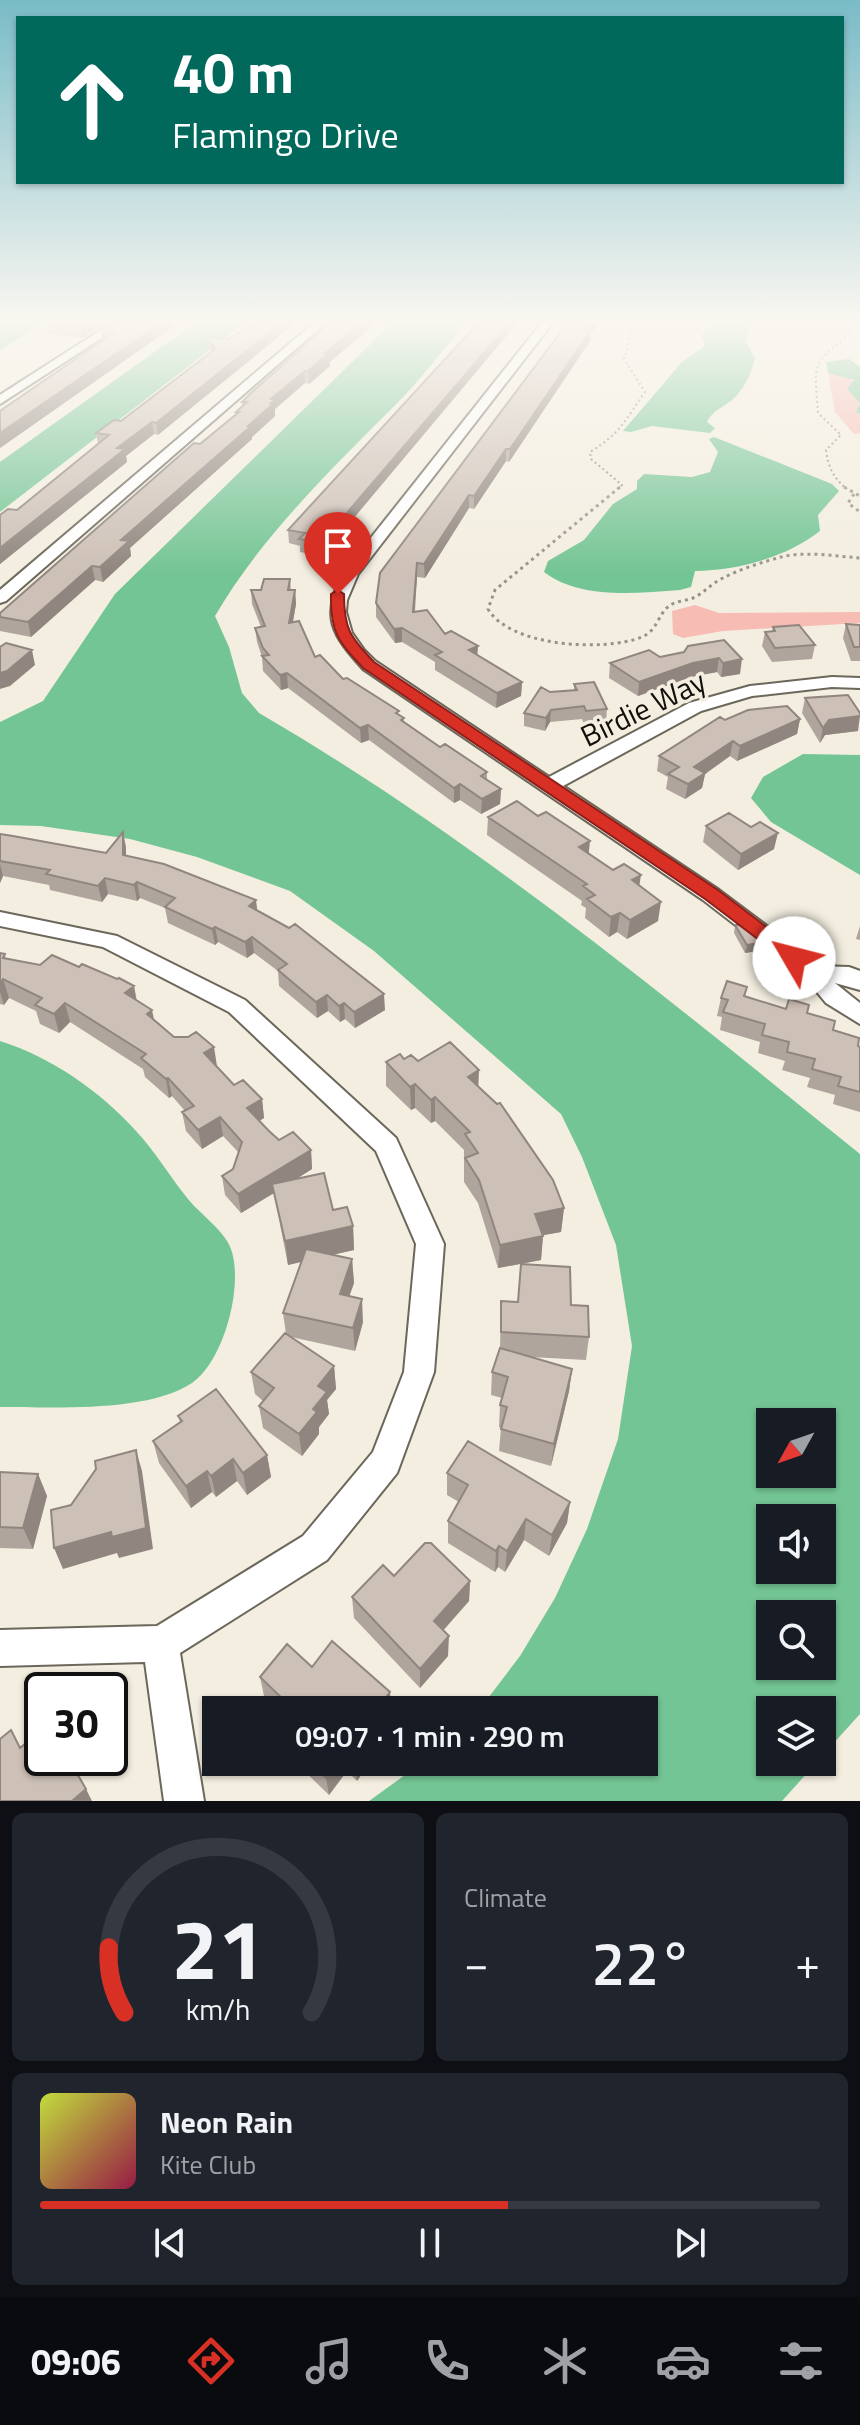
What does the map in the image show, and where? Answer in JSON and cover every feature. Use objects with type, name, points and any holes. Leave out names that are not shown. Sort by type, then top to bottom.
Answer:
[{"type":"street","points":[[0,598],[224,405]]},
{"type":"street","points":[[482,405],[351,573],[338,594],[337,620],[345,640],[369,665],[711,895],[815,974],[834,997],[860,1015]]},
{"type":"street","name":"Birdie Way","points":[[548,786],[695,707],[750,691],[832,682],[860,683]]},
{"type":"street","points":[[0,919],[109,941],[237,1006],[387,1145],[430,1244],[419,1372],[385,1462],[315,1548],[161,1644],[0,1648]]},
{"type":"street","points":[[815,974],[849,975],[860,982]]},
{"type":"street","points":[[161,1644],[184,1801]]},
{"type":"path","points":[[636,405],[627,423],[608,441],[590,452],[591,459],[623,483],[495,590],[488,609],[492,616],[539,641],[574,645],[632,640],[653,629],[668,606],[695,597],[741,570],[793,555],[860,558]]},
{"type":"path","points":[[817,405],[818,413],[841,435],[826,450],[830,472],[860,496]]},
{"type":"path","points":[[854,494],[848,503],[860,512]]},
{"type":"shaded area","points":[[80,405],[138,405],[0,512],[0,462]]},
{"type":"shaded area","points":[[308,405],[394,405],[279,527],[234,585],[215,616],[229,647],[242,693],[259,713],[339,761],[493,866],[642,979],[860,1154],[860,1714],[836,1741],[836,1696],[756,1696],[756,1776],[804,1776],[782,1801],[369,1801],[404,1776],[658,1776],[658,1696],[490,1696],[520,1656],[555,1598],[587,1529],[618,1439],[632,1346],[616,1245],[582,1157],[561,1114],[374,951],[290,891],[197,857],[130,839],[41,826],[0,825],[0,722],[43,701],[115,594]]},
{"type":"shaded area","points":[[645,405],[725,405],[707,422],[715,428],[710,433],[652,426],[623,431]]},
{"type":"shaded area","points":[[834,405],[859,405],[856,413],[860,413],[860,433],[854,434],[835,412]]},
{"type":"shaded area","points":[[714,437],[832,484],[839,491],[818,515],[820,531],[792,548],[760,561],[695,571],[691,587],[680,590],[592,591],[559,581],[544,572],[548,561],[584,540],[613,504],[637,489],[637,481],[644,474],[692,477],[710,472],[718,452],[709,439]]},
{"type":"shaded area","points":[[695,605],[719,613],[860,612],[860,623],[723,631],[683,638],[673,634],[672,611]]},
{"type":"shaded area","points":[[803,754],[860,755],[860,875],[771,822],[751,798],[763,777]]},
{"type":"shaded area","points":[[0,1041],[56,1066],[107,1102],[143,1139],[188,1199],[228,1242],[235,1282],[222,1340],[203,1372],[192,1383],[173,1393],[125,1404],[0,1407]]},
{"type":"building","points":[[9,405],[41,405],[0,433],[0,411]]},
{"type":"building","points":[[142,405],[179,405],[117,448],[125,449],[0,548],[0,515],[8,509],[17,510],[109,435],[96,433],[114,420],[121,421]]},
{"type":"building","points":[[244,405],[272,405],[121,540],[129,541],[100,567],[92,566],[28,622],[0,617],[0,613],[194,443],[200,444],[239,412],[236,412]]},
{"type":"building","points":[[403,405],[439,405],[322,542],[299,539],[305,533],[288,530]]},
{"type":"building","points":[[506,405],[540,405],[474,496],[469,495],[424,564],[417,563],[413,612],[427,610],[445,634],[451,631],[478,646],[469,650],[522,682],[497,693],[435,655],[442,652],[402,628],[394,629],[376,603],[380,573]]},
{"type":"building","points":[[264,579],[290,579],[288,590],[295,590],[289,623],[299,621],[315,657],[320,655],[343,679],[347,678],[399,711],[396,713],[404,718],[401,720],[440,747],[445,744],[487,772],[481,776],[501,789],[482,799],[460,784],[454,788],[368,725],[360,728],[287,673],[280,675],[262,656],[269,655],[255,628],[265,626],[251,590],[261,590]]},
{"type":"building","points":[[846,624],[860,625],[860,647],[854,647]]},
{"type":"building","points":[[799,625],[815,645],[775,648],[765,632],[775,631],[773,627]]},
{"type":"building","points":[[724,640],[742,659],[723,663],[719,658],[693,663],[639,682],[610,663],[649,650],[660,657],[684,652],[688,646]]},
{"type":"building","points":[[6,643],[32,650],[7,671],[0,673],[0,647]]},
{"type":"building","points":[[594,682],[607,709],[586,711],[584,706],[551,710],[546,718],[524,713],[541,687],[550,692],[577,690],[574,684]]},
{"type":"building","points":[[848,695],[860,716],[829,720],[823,728],[805,698]]},
{"type":"building","points":[[787,706],[800,719],[740,746],[733,741],[694,767],[705,773],[688,784],[668,774],[679,767],[659,756],[720,717],[725,720],[748,710]]},
{"type":"building","points":[[517,801],[538,816],[546,812],[590,841],[579,847],[613,870],[624,864],[641,875],[632,880],[661,902],[630,920],[620,913],[611,917],[587,899],[595,895],[583,886],[587,884],[488,817]]},
{"type":"building","points":[[729,813],[751,827],[760,822],[778,833],[741,854],[706,826]]},
{"type":"building","points":[[123,832],[123,855],[164,864],[256,900],[249,906],[289,928],[295,924],[384,994],[354,1012],[344,1003],[339,1006],[327,995],[316,1002],[278,970],[287,964],[252,937],[245,942],[165,907],[175,898],[137,882],[134,885],[105,878],[98,886],[46,874],[50,870],[0,861],[0,834],[106,853]]},
{"type":"building","points":[[735,925],[742,925],[765,942],[747,945]]},
{"type":"building","points":[[0,953],[5,954],[3,958],[40,965],[52,955],[134,986],[125,993],[152,1010],[147,1014],[174,1037],[188,1037],[196,1032],[214,1047],[204,1053],[234,1085],[243,1080],[262,1099],[247,1108],[269,1131],[279,1140],[293,1132],[311,1150],[238,1194],[222,1176],[233,1169],[242,1142],[220,1117],[198,1130],[182,1112],[194,1106],[168,1078],[141,1058],[146,1054],[65,1003],[54,1014],[35,1005],[42,998],[3,979],[0,984]]},
{"type":"building","points":[[727,981],[747,987],[744,996],[786,1009],[789,999],[809,1005],[807,1013],[835,1021],[833,1030],[859,1038],[860,1092],[838,1086],[841,1077],[812,1069],[815,1059],[787,1052],[789,1042],[762,1035],[765,1024],[723,1012],[728,1000],[721,998]]},
{"type":"building","points":[[450,1042],[479,1070],[468,1077],[497,1104],[500,1103],[553,1180],[564,1208],[535,1214],[543,1236],[500,1245],[479,1180],[465,1158],[478,1153],[465,1134],[470,1132],[435,1097],[431,1100],[415,1084],[410,1087],[386,1062],[400,1054],[404,1059],[411,1055],[418,1061]]},
{"type":"building","points":[[324,1173],[333,1210],[347,1207],[353,1226],[285,1241],[272,1184]]},
{"type":"building","points":[[306,1249],[352,1259],[340,1294],[362,1299],[353,1328],[283,1313]]},
{"type":"building","points":[[521,1264],[570,1267],[571,1305],[588,1306],[589,1337],[501,1332],[501,1301],[518,1302]]},
{"type":"building","points":[[285,1333],[334,1366],[318,1386],[327,1392],[313,1409],[317,1412],[299,1434],[259,1406],[274,1388],[251,1372]]},
{"type":"building","points":[[500,1348],[572,1369],[554,1444],[501,1429],[507,1407],[500,1405],[508,1377],[492,1372]]},
{"type":"building","points":[[216,1389],[267,1455],[243,1473],[233,1459],[211,1476],[207,1471],[186,1486],[153,1441],[182,1421],[178,1416]]},
{"type":"building","points":[[468,1441],[570,1502],[552,1535],[526,1519],[507,1551],[499,1546],[496,1551],[448,1521],[468,1485],[447,1473]]},
{"type":"building","points":[[136,1450],[146,1528],[112,1537],[111,1532],[54,1548],[51,1510],[71,1505],[96,1469],[95,1461]]},
{"type":"building","points":[[0,1472],[38,1474],[23,1528],[0,1527]]},
{"type":"building","points":[[425,1543],[431,1543],[470,1581],[434,1621],[449,1636],[420,1669],[352,1597],[383,1565],[394,1576]]},
{"type":"building","points":[[332,1641],[390,1692],[387,1696],[280,1696],[260,1677],[287,1644],[312,1667]]},
{"type":"building","points":[[11,1730],[20,1748],[24,1745],[24,1776],[78,1776],[86,1789],[72,1801],[0,1801],[0,1739]]},
{"type":"route","points":[[338,594],[337,620],[345,640],[369,665],[711,895],[794,958]]}]
